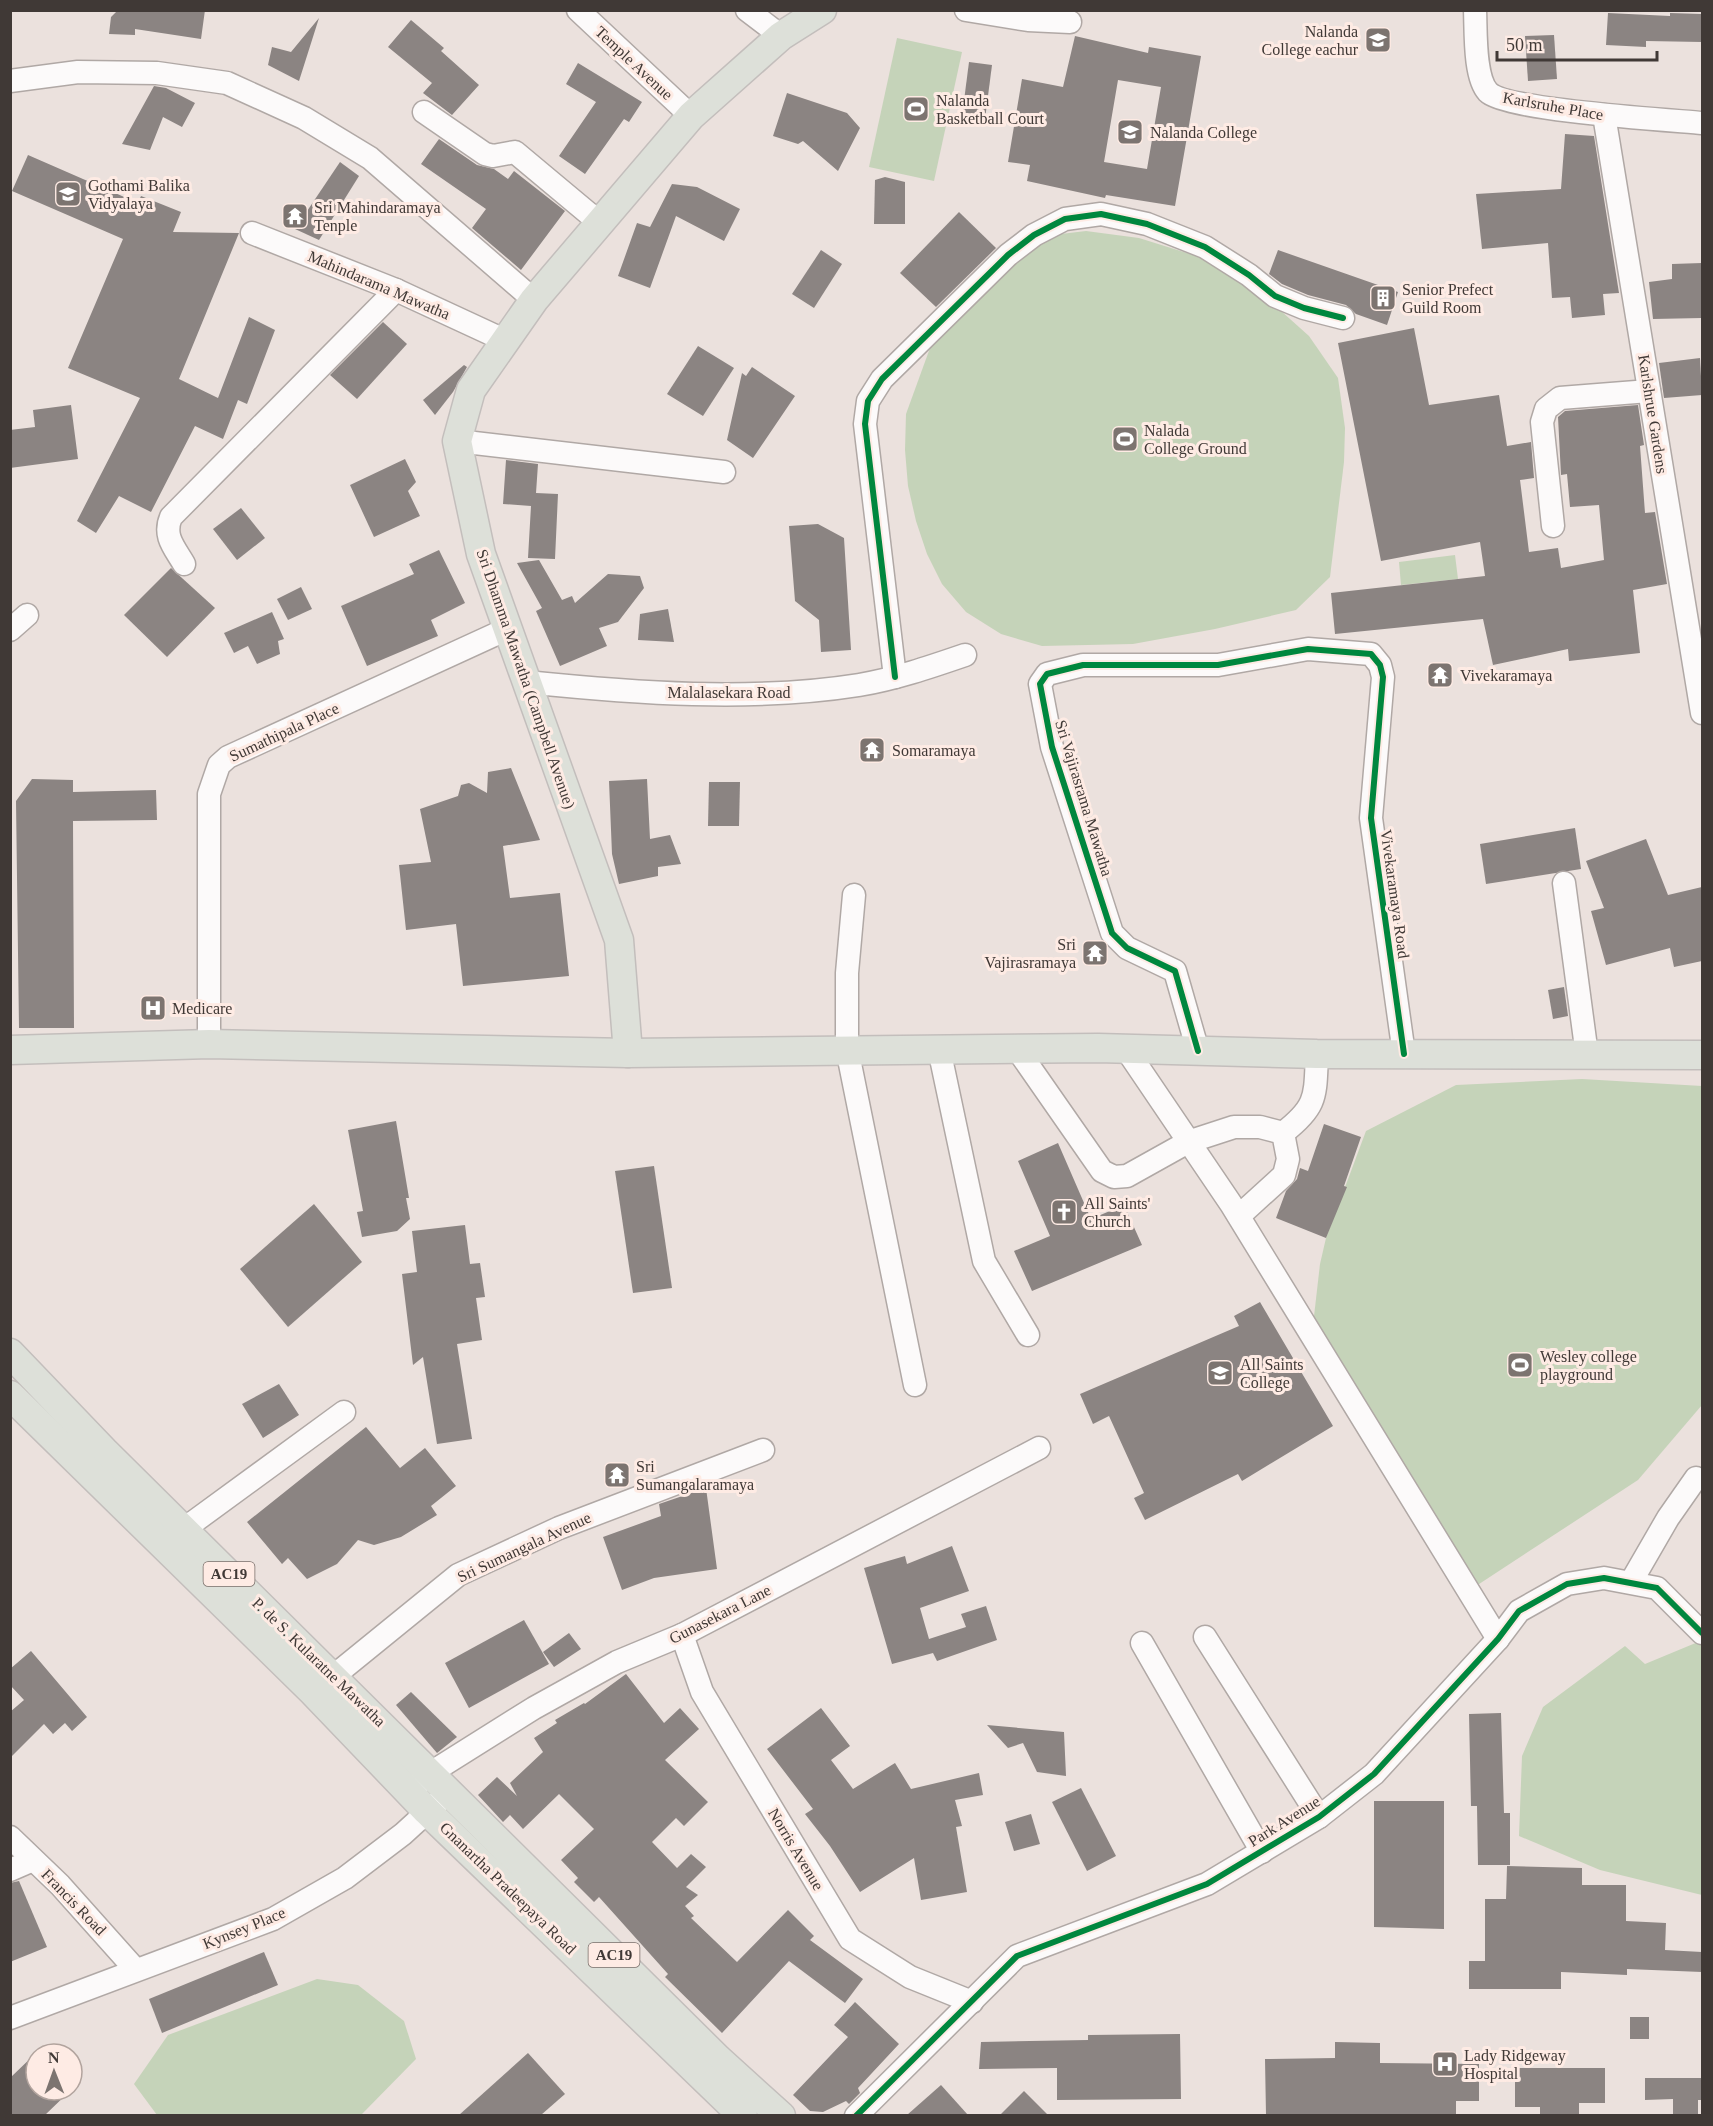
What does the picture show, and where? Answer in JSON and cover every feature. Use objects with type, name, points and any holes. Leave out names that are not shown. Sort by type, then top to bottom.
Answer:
[{"type":"main road","name":"Sri Dhamma Mawatha (Campbell Avenue)","points":[[628,1053],[618,940],[481,554],[457,441],[471,390],[534,300],[691,116],[782,36],[822,10]]},
{"type":"main road","points":[[10,1050],[209,1044],[628,1053],[846,1049],[1126,1049],[1317,1054],[1702,1055]]},
{"type":"main road","name":"P. de S. Kularatne Mawatha","points":[[10,1353],[184,1529],[323,1685],[418,1802]]},
{"type":"main road","name":"P. de S. Kularatne Mawatha","points":[[10,1395],[323,1685],[441,1782]]},
{"type":"main road","name":"Gnanartha Pradeepaya Road","points":[[441,1782],[718,2059],[781,2115]]},
{"type":"main road","name":"Gnanartha Pradeepaya Road","points":[[418,1802],[733,2112]]},
{"type":"street","name":"Temple Avenue","points":[[578,10],[691,116]]},
{"type":"street","points":[[747,10],[782,36]]},
{"type":"street","points":[[966,10],[1028,20],[1070,22]]},
{"type":"street","name":"Karlsruhe Place","points":[[1475,10],[1480,75],[1488,92],[1505,101],[1604,115],[1702,123]]},
{"type":"street","points":[[10,81],[78,72],[157,73],[227,83],[304,118],[370,158],[534,300]]},
{"type":"street","points":[[424,112],[485,154],[493,156],[515,152],[600,223]]},
{"type":"street","name":"Karlshrue Gardens","points":[[1604,115],[1702,713]]},
{"type":"street","points":[[895,677],[865,424],[868,401],[882,380],[1008,255],[1034,235],[1065,219],[1101,214],[1147,225],[1204,247],[1249,275],[1275,296],[1343,318]]},
{"type":"street","name":"Mahindarama Mawatha","points":[[252,233],[396,290],[504,340]]},
{"type":"street","points":[[184,564],[168,537],[167,527],[171,517],[396,290]]},
{"type":"street","points":[[1553,526],[1542,422],[1546,409],[1560,398],[1649,391]]},
{"type":"street","points":[[457,441],[724,472]]},
{"type":"street","name":"Sumathipala Place","points":[[209,1044],[209,794],[219,765],[228,757],[507,629]]},
{"type":"street","name":"Sri Vajirasrama Mawatha","points":[[1198,1051],[1175,971],[1127,948],[1112,933],[1052,747],[1040,684],[1047,674],[1083,664],[1218,665],[1308,648],[1371,654],[1380,665]]},
{"type":"street","name":"Malalasekara Road","points":[[526,682],[592,689],[784,694],[860,685],[895,677],[965,655]]},
{"type":"street","name":"Vivekaramaya Road","points":[[1380,665],[1383,678],[1371,818],[1404,1054]]},
{"type":"street","points":[[1564,883],[1587,1055]]},
{"type":"street","points":[[854,895],[847,973],[846,1049],[915,1385]]},
{"type":"street","points":[[939,1049],[984,1261],[1028,1335]]},
{"type":"street","points":[[1017,1049],[1102,1171],[1114,1177],[1127,1176],[1188,1142],[1234,1126],[1260,1128],[1283,1134]]},
{"type":"street","points":[[1126,1049],[1239,1216],[1498,1638]]},
{"type":"street","points":[[1283,1134],[1306,1116],[1313,1099],[1317,1054]]},
{"type":"street","points":[[1239,1216],[1284,1175],[1288,1159],[1283,1134]]},
{"type":"street","points":[[184,1529],[344,1412]]},
{"type":"street","name":"Gunasekara Lane","points":[[418,1802],[534,1708],[616,1662],[682,1635],[1039,1448]]},
{"type":"street","name":"Sri Sumangala Avenue","points":[[323,1685],[458,1575],[559,1528],[763,1450]]},
{"type":"street","points":[[1631,1582],[1668,1518],[1696,1478]]},
{"type":"street","name":"Park Avenue","points":[[855,2115],[1017,1956],[1207,1884],[1318,1817],[1374,1774],[1498,1638],[1519,1611],[1566,1584],[1605,1578],[1657,1588],[1702,1633]]},
{"type":"street","name":"Norris Avenue","points":[[682,1635],[702,1692],[850,1940],[910,1977],[972,2002]]},
{"type":"street","points":[[1205,1637],[1318,1817]]},
{"type":"street","points":[[1142,1643],[1262,1852]]},
{"type":"street","name":"Kynsey Place","points":[[10,2018],[135,1969],[273,1919],[345,1878],[403,1834],[418,1802]]},
{"type":"street","name":"Francis Road","points":[[10,1837],[60,1885],[135,1969]]},
{"type":"street","points":[[10,1870],[33,1860]]},
{"type":"green space","name":"Nalanda Basketball Court","points":[[897,38],[962,52],[934,181],[869,167]]},
{"type":"green space","name":"Nalada College Ground","points":[[1086,231],[1139,238],[1203,258],[1271,302],[1309,336],[1338,378],[1345,428],[1344,462],[1330,577],[1296,610],[1215,629],[1133,644],[1042,646],[1001,634],[966,612],[942,584],[927,554],[916,521],[908,486],[905,450],[906,414],[930,348],[961,308],[1035,243],[1061,234]]},
{"type":"green space","points":[[1455,555],[1458,579],[1401,585],[1399,562]]},
{"type":"green space","name":"Wesley college playground","points":[[1582,1079],[1702,1086],[1702,1405],[1638,1480],[1473,1588],[1313,1325],[1320,1264],[1326,1238],[1366,1131],[1456,1085]]},
{"type":"green space","points":[[1698,1642],[1702,1646],[1702,1895],[1600,1870],[1519,1836],[1522,1756],[1543,1707],[1625,1646],[1645,1664]]},
{"type":"green space","points":[[317,1979],[358,1985],[404,2021],[416,2059],[362,2114],[157,2115],[134,2084],[168,2035]]},
{"type":"building","points":[[118,10],[205,10],[201,39],[135,29],[135,35],[109,34],[111,17]]},
{"type":"building","points":[[1608,13],[1670,16],[1670,13],[1702,14],[1702,42],[1646,41],[1646,47],[1606,45]]},
{"type":"building","points":[[319,18],[299,81],[268,65],[272,47],[291,52]]},
{"type":"building","points":[[411,20],[444,48],[441,51],[479,85],[452,115],[423,93],[432,83],[388,47]]},
{"type":"building","points":[[1554,35],[1557,79],[1528,81],[1525,36]]},
{"type":"building","points":[[1075,36],[1148,53],[1149,47],[1201,56],[1175,206],[1106,195],[1105,198],[1027,181],[1030,165],[1008,162],[1022,79],[1063,87]],"holes":[[[1118,80],[1161,87],[1147,169],[1104,162]]]},
{"type":"building","points":[[969,62],[992,65],[985,119],[962,116]]},
{"type":"building","points":[[578,63],[642,102],[629,122],[624,119],[585,174],[559,156],[596,102],[566,84]]},
{"type":"building","points":[[154,86],[166,88],[195,103],[182,127],[163,117],[150,150],[122,144]]},
{"type":"building","points":[[787,93],[847,113],[860,128],[838,171],[803,141],[798,144],[773,136]]},
{"type":"building","points":[[1565,134],[1594,136],[1619,293],[1603,294],[1605,315],[1572,318],[1570,297],[1552,298],[1548,243],[1482,249],[1476,194],[1561,189]]},
{"type":"building","points":[[439,139],[477,165],[494,169],[508,179],[514,171],[565,211],[521,270],[472,228],[486,209],[421,164]]},
{"type":"building","points":[[28,155],[138,203],[141,196],[181,212],[173,232],[239,233],[179,379],[218,398],[249,317],[275,330],[247,404],[238,400],[223,439],[195,426],[151,512],[119,496],[96,533],[77,521],[140,398],[68,368],[123,239],[12,191]]},
{"type":"building","points":[[340,162],[359,176],[319,240],[295,229]]},
{"type":"building","points":[[885,177],[905,182],[905,224],[874,224],[875,180]]},
{"type":"building","points":[[672,184],[697,187],[740,209],[724,241],[676,216],[650,288],[618,276],[637,223],[650,227]]},
{"type":"building","points":[[959,212],[996,248],[936,307],[900,273]]},
{"type":"building","points":[[821,250],[842,264],[814,308],[792,294]]},
{"type":"building","points":[[1278,250],[1398,292],[1387,325],[1356,314],[1346,305],[1308,295],[1282,284],[1269,274]]},
{"type":"building","points":[[1702,263],[1702,318],[1653,319],[1649,282],[1672,279],[1672,264]]},
{"type":"building","points":[[383,322],[407,344],[357,399],[330,375]]},
{"type":"building","points":[[1414,328],[1429,405],[1499,395],[1507,446],[1531,442],[1534,478],[1520,480],[1529,552],[1558,548],[1561,568],[1604,560],[1599,505],[1570,507],[1567,474],[1561,475],[1558,417],[1565,411],[1638,405],[1644,445],[1640,446],[1645,513],[1655,512],[1667,584],[1633,590],[1640,653],[1569,661],[1568,649],[1493,665],[1483,619],[1335,634],[1331,593],[1485,576],[1480,542],[1381,561],[1338,343]]},
{"type":"building","points":[[698,346],[734,368],[703,416],[667,394]]},
{"type":"building","points":[[1700,358],[1702,395],[1664,398],[1659,363]]},
{"type":"building","points":[[464,365],[467,367],[453,392],[435,415],[423,400]]},
{"type":"building","points":[[752,367],[795,396],[753,458],[727,440],[742,373],[746,376]]},
{"type":"building","points":[[71,405],[78,459],[10,468],[10,430],[35,427],[33,410]]},
{"type":"building","points":[[405,459],[416,482],[408,491],[420,516],[374,537],[350,485]]},
{"type":"building","points":[[506,460],[538,464],[536,493],[558,494],[555,559],[528,558],[531,506],[503,504]]},
{"type":"building","points":[[241,508],[265,538],[237,560],[213,529]]},
{"type":"building","points":[[818,524],[844,538],[851,650],[821,652],[819,620],[795,601],[789,526]]},
{"type":"building","points":[[439,550],[465,603],[431,620],[438,636],[367,666],[341,606],[414,574],[409,564]]},
{"type":"building","points":[[539,560],[562,600],[572,596],[575,603],[608,574],[640,576],[644,588],[618,622],[599,628],[607,646],[560,666],[536,611],[542,608],[517,563]]},
{"type":"building","points":[[171,568],[215,608],[167,657],[124,615]]},
{"type":"building","points":[[301,587],[312,609],[288,620],[277,599]]},
{"type":"building","points":[[668,609],[674,642],[638,640],[640,614]]},
{"type":"building","points":[[272,612],[284,639],[278,641],[280,654],[257,664],[248,646],[234,653],[224,633]]},
{"type":"building","points":[[511,768],[540,840],[503,846],[510,898],[560,893],[569,976],[463,986],[456,924],[406,930],[399,865],[431,862],[420,809],[458,796],[461,785],[469,783],[487,793],[488,772]]},
{"type":"building","points":[[32,779],[73,780],[73,792],[156,790],[157,820],[73,821],[74,1028],[19,1028],[16,801]]},
{"type":"building","points":[[647,779],[650,839],[670,835],[681,864],[658,867],[658,876],[619,884],[612,854],[609,781]]},
{"type":"building","points":[[709,782],[740,782],[739,826],[708,826]]},
{"type":"building","points":[[1575,828],[1581,869],[1486,884],[1480,844]]},
{"type":"building","points":[[1646,839],[1668,895],[1702,887],[1702,961],[1674,967],[1670,948],[1606,965],[1591,911],[1604,908],[1586,861]]},
{"type":"building","points":[[1564,987],[1568,1016],[1553,1019],[1548,990]]},
{"type":"building","points":[[396,1121],[409,1198],[406,1198],[410,1219],[397,1231],[362,1237],[357,1212],[363,1211],[348,1130]]},
{"type":"building","points":[[1324,1124],[1361,1137],[1344,1186],[1347,1187],[1326,1238],[1276,1218],[1286,1191],[1297,1179],[1300,1168],[1308,1171]]},
{"type":"building","name":"All Saints' Church","points":[[1058,1143],[1091,1219],[1124,1205],[1142,1245],[1032,1291],[1014,1251],[1050,1236],[1018,1161]]},
{"type":"building","points":[[654,1166],[672,1288],[633,1293],[615,1171]]},
{"type":"building","points":[[314,1204],[362,1262],[288,1327],[240,1269]]},
{"type":"building","points":[[465,1225],[470,1264],[480,1263],[485,1297],[476,1298],[482,1340],[457,1344],[472,1439],[437,1444],[423,1357],[413,1365],[402,1274],[417,1272],[412,1231]]},
{"type":"building","points":[[1260,1302],[1333,1426],[1242,1481],[1238,1474],[1145,1520],[1134,1498],[1144,1493],[1109,1416],[1093,1424],[1080,1394],[1239,1326],[1234,1316]]},
{"type":"building","points":[[279,1384],[299,1415],[263,1438],[242,1404]]},
{"type":"building","points":[[366,1427],[400,1468],[425,1448],[456,1486],[431,1506],[437,1515],[401,1537],[374,1545],[358,1540],[337,1564],[307,1579],[288,1558],[282,1564],[247,1522]]},
{"type":"building","points":[[706,1488],[717,1569],[654,1578],[622,1590],[603,1537],[661,1516],[659,1504]]},
{"type":"building","points":[[952,1546],[969,1591],[920,1608],[929,1639],[966,1627],[961,1614],[986,1606],[997,1640],[937,1661],[933,1653],[892,1664],[864,1568],[905,1556],[907,1564]]},
{"type":"building","points":[[524,1620],[549,1664],[469,1708],[445,1663]]},
{"type":"building","points":[[569,1633],[581,1649],[554,1667],[543,1652]]},
{"type":"building","points":[[31,1651],[87,1717],[72,1731],[65,1723],[53,1734],[44,1724],[10,1758],[10,1712],[24,1700],[10,1685],[10,1669]]},
{"type":"building","points":[[626,1674],[664,1723],[680,1708],[699,1729],[665,1760],[708,1802],[684,1826],[676,1818],[652,1842],[677,1868],[691,1854],[706,1867],[686,1887],[698,1895],[685,1906],[694,1916],[691,1918],[737,1962],[788,1910],[814,1936],[810,1940],[863,1979],[845,2003],[789,1961],[722,2033],[665,1977],[668,1974],[599,1897],[594,1902],[574,1882],[578,1878],[561,1860],[594,1829],[559,1794],[523,1829],[510,1815],[503,1822],[478,1795],[497,1777],[517,1796],[510,1783],[543,1752],[534,1738],[557,1723],[555,1720],[585,1704]]},
{"type":"building","points":[[411,1692],[457,1737],[437,1753],[396,1705]]},
{"type":"building","points":[[821,1708],[850,1746],[831,1760],[853,1789],[895,1763],[911,1789],[979,1773],[983,1795],[955,1800],[962,1826],[956,1827],[967,1892],[921,1900],[914,1858],[860,1892],[830,1846],[805,1814],[813,1809],[767,1749]]},
{"type":"building","points":[[1501,1713],[1504,1813],[1510,1813],[1510,1865],[1478,1865],[1477,1806],[1471,1806],[1469,1714]]},
{"type":"building","points":[[987,1725],[1064,1732],[1066,1776],[1037,1772],[1023,1743],[1008,1748]]},
{"type":"building","points":[[1081,1788],[1116,1856],[1087,1871],[1052,1802]]},
{"type":"building","points":[[1374,1801],[1444,1801],[1444,1929],[1374,1927]]},
{"type":"building","points":[[1031,1814],[1040,1844],[1014,1851],[1005,1822]]},
{"type":"building","points":[[1507,1866],[1582,1868],[1582,1885],[1626,1885],[1626,1921],[1666,1923],[1665,1950],[1702,1952],[1702,1972],[1627,1969],[1627,1975],[1561,1972],[1561,1989],[1469,1989],[1469,1961],[1485,1961],[1485,1899],[1506,1899]]},
{"type":"building","points":[[19,1881],[47,1947],[10,1962],[10,1883]]},
{"type":"building","points":[[264,1952],[278,1985],[162,2033],[149,1999]]},
{"type":"building","points":[[855,2002],[899,2044],[858,2088],[860,2093],[849,2104],[846,2101],[823,2112],[810,2111],[793,2095],[848,2037],[834,2025]]},
{"type":"building","points":[[1630,2017],[1649,2017],[1649,2039],[1630,2039]]},
{"type":"building","points":[[1180,2034],[1181,2099],[1057,2100],[1057,2068],[979,2069],[981,2042],[1088,2040],[1088,2035]]},
{"type":"building","points":[[1335,2042],[1380,2043],[1380,2063],[1479,2064],[1479,2101],[1456,2101],[1456,2115],[1266,2115],[1265,2059],[1335,2058]]},
{"type":"building","points":[[528,2053],[565,2094],[541,2115],[459,2115]]},
{"type":"building","points":[[24,2065],[24,2102],[59,2102],[45,2115],[10,2115],[10,2078]]},
{"type":"building","points":[[1515,2068],[1605,2068],[1605,2103],[1579,2103],[1579,2115],[1540,2115],[1540,2107],[1515,2107]]},
{"type":"building","points":[[1645,2078],[1702,2078],[1702,2100],[1698,2100],[1698,2115],[1673,2115],[1673,2099],[1645,2100]]},
{"type":"building","points":[[941,2085],[968,2115],[907,2115]]},
{"type":"building","points":[[1024,2091],[1048,2115],[1000,2115]]},
{"type":"cycle path","points":[[895,677],[865,424],[868,401],[882,379],[1008,255],[1034,235],[1065,219],[1101,214],[1147,224],[1205,247],[1249,275],[1275,296],[1304,308],[1343,318]]},
{"type":"cycle path","points":[[1198,1051],[1175,971],[1127,948],[1112,933],[1052,747],[1040,684],[1047,674],[1083,665],[1218,665],[1308,649],[1371,654],[1380,665],[1383,677],[1371,818],[1404,1054]]},
{"type":"cycle path","points":[[856,2116],[1017,1956],[1207,1884],[1319,1817],[1374,1774],[1498,1639],[1519,1611],[1567,1584],[1604,1578],[1657,1588],[1702,1633]]},
{"type":"place","name":"Nalanda College eachur","points":[[1378,40]]},
{"type":"place","name":"Nalanda Basketball Court","points":[[916,109]]},
{"type":"place","name":"Nalanda College","points":[[1130,132]]},
{"type":"place","name":"Gothami Balika Vidyalaya","points":[[68,194]]},
{"type":"place","name":"Sri Mahindaramaya Tenple","points":[[295,216]]},
{"type":"place","name":"Senior Prefect Guild Room","points":[[1383,298]]},
{"type":"place","name":"Nalada College Ground","points":[[1125,439]]},
{"type":"place","name":"Vivekaramaya","points":[[1440,675]]},
{"type":"place","name":"Somaramaya","points":[[872,750]]},
{"type":"place","name":"Sri Vajirasramaya","points":[[1095,953]]},
{"type":"place","name":"Medicare","points":[[153,1008]]},
{"type":"place","name":"All Saints' Church","points":[[1064,1212]]},
{"type":"place","name":"Wesley college playground","points":[[1520,1365]]},
{"type":"place","name":"All Saints College","points":[[1220,1373]]},
{"type":"place","name":"Sri Sumangalaramaya","points":[[617,1475]]},
{"type":"place","name":"Lady Ridgeway Hospital","points":[[1445,2064]]}]
